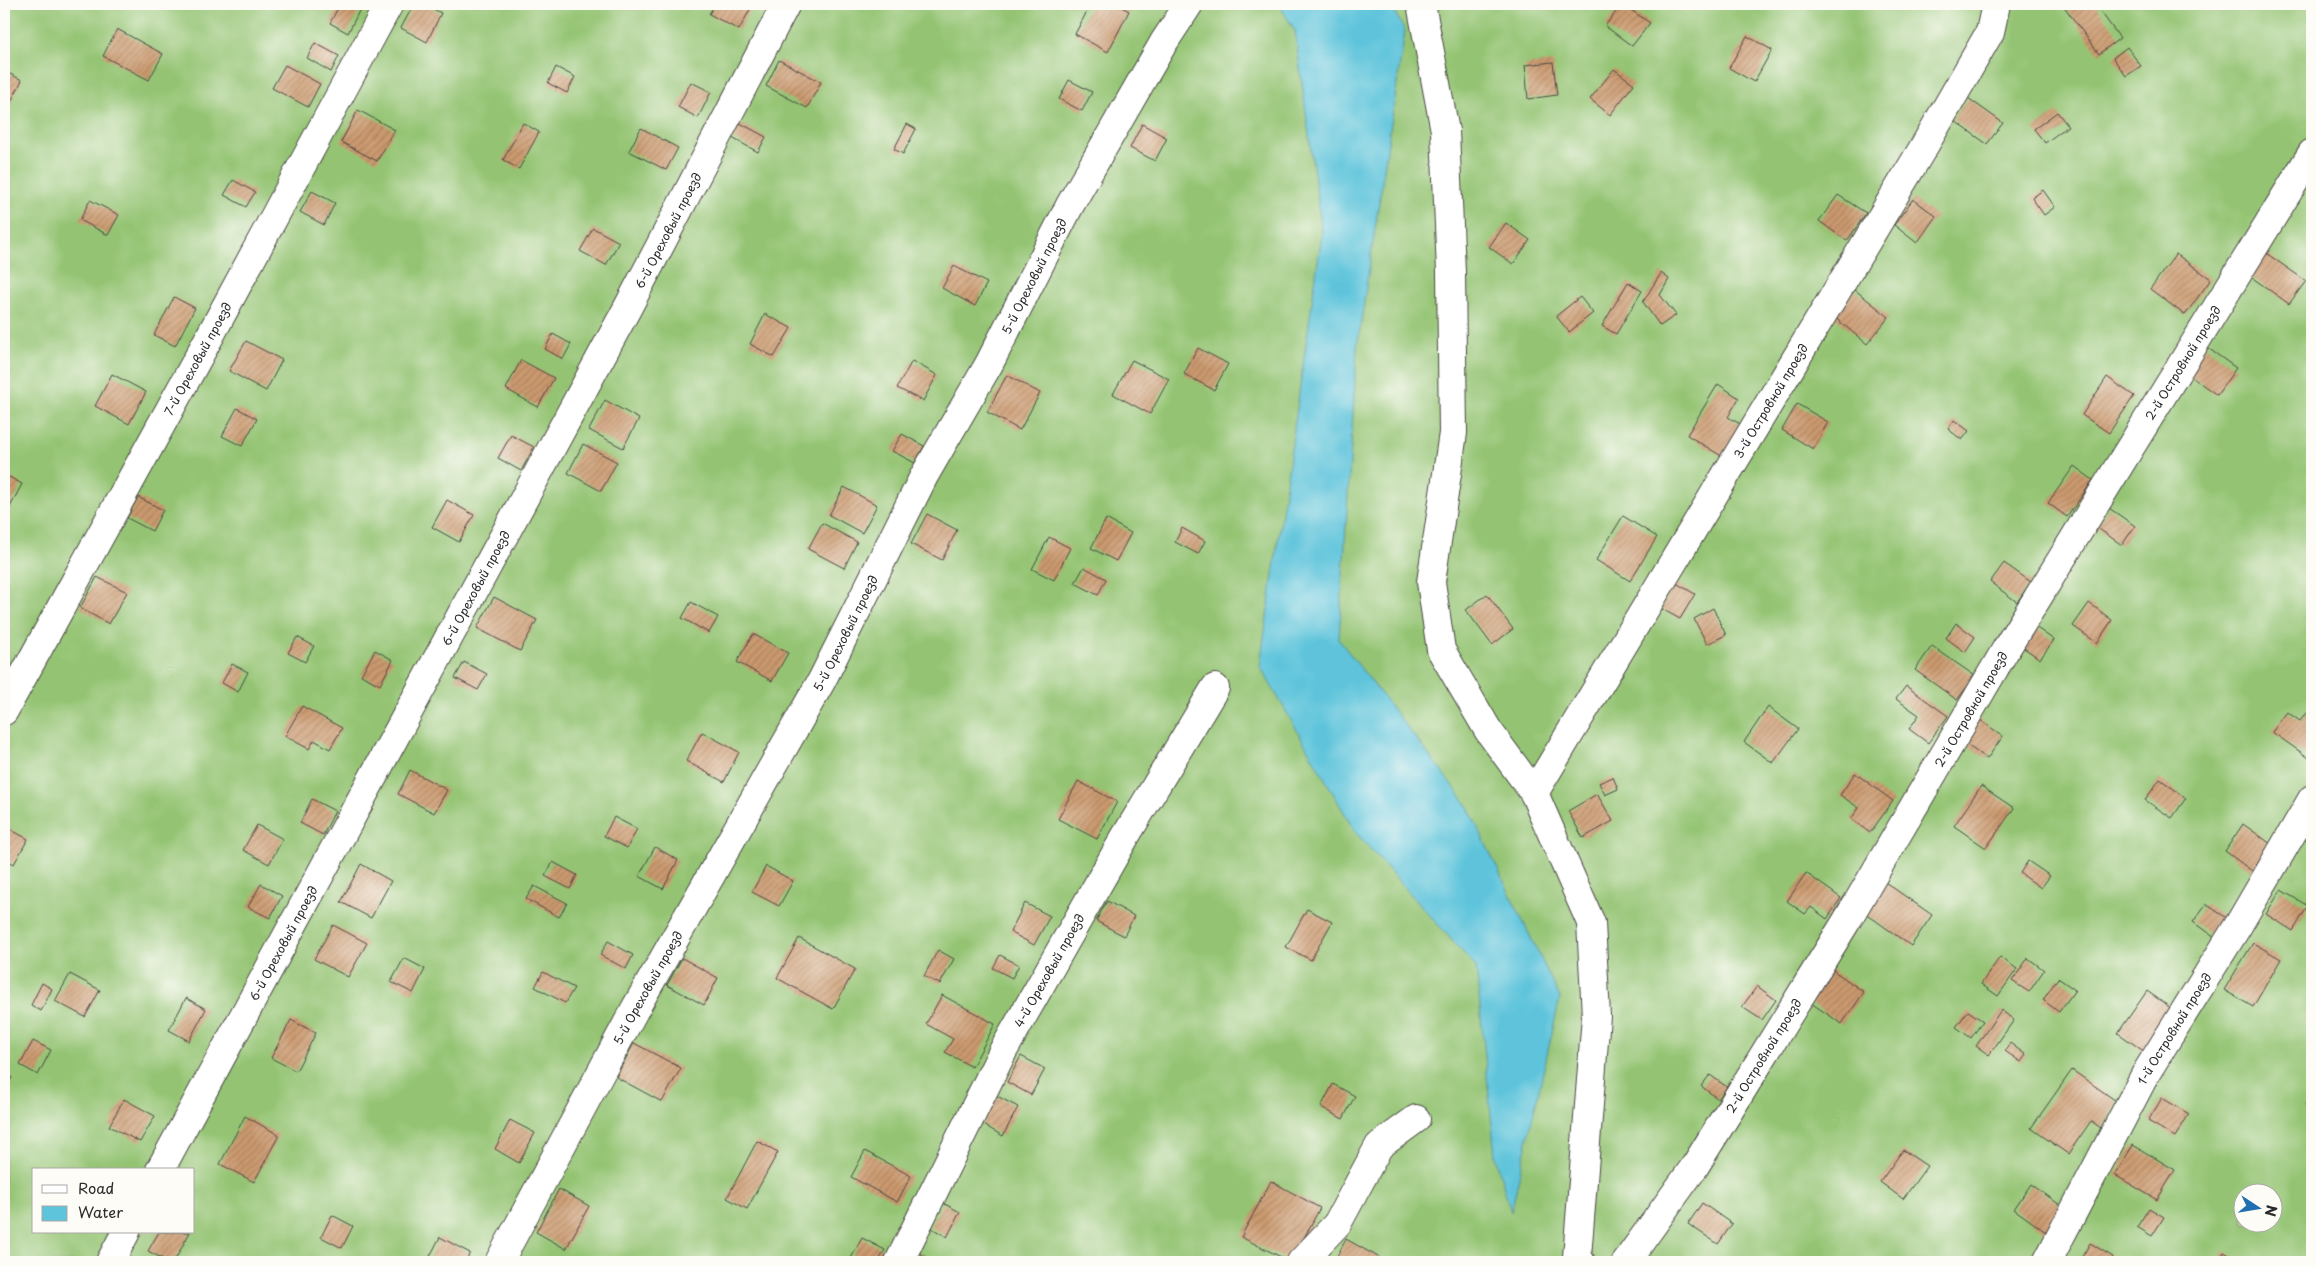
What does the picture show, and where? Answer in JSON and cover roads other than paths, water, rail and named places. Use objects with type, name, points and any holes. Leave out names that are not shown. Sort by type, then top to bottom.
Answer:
[{"type":"street","name":"7-й Ореховый проезд","points":[[4,711],[210,336],[389,4]]},
{"type":"street","name":"6-й Ореховый проезд","points":[[161,1168],[628,307],[786,4]]},
{"type":"street","name":"5-й Ореховый проезд","points":[[499,1262],[635,1009],[822,680],[924,476],[989,364],[1070,204],[1164,42],[1189,4]]},
{"type":"street","points":[[1420,4],[1445,131],[1451,272],[1453,433],[1431,582],[1432,592],[1441,650],[1488,730],[1534,793],[1590,923],[1596,1016],[1577,1257],[1581,1262]]},
{"type":"street","name":"3-й Островной проезд","points":[[1534,793],[1931,134],[1990,32],[1996,4]]},
{"type":"street","name":"2-й Островной проезд","points":[[1626,1262],[1695,1166],[1836,939],[2006,649],[2312,153]]},
{"type":"street","name":"4-й Ореховый проезд","points":[[899,1262],[1003,1051],[1125,837],[1215,688]]},
{"type":"street","name":"1-й Островной проезд","points":[[2047,1262],[2146,1073],[2239,924],[2312,799]]},
{"type":"street","points":[[1301,1262],[1337,1224],[1379,1146],[1416,1119]]},
{"type":"street","points":[[110,1262],[125,1234]]},
{"type":"water","points":[[1279,4],[1390,4],[1405,31],[1357,348],[1339,640],[1466,803],[1560,998],[1511,1212],[1495,1156],[1476,967],[1356,833],[1260,666],[1322,233],[1295,31]]}]
